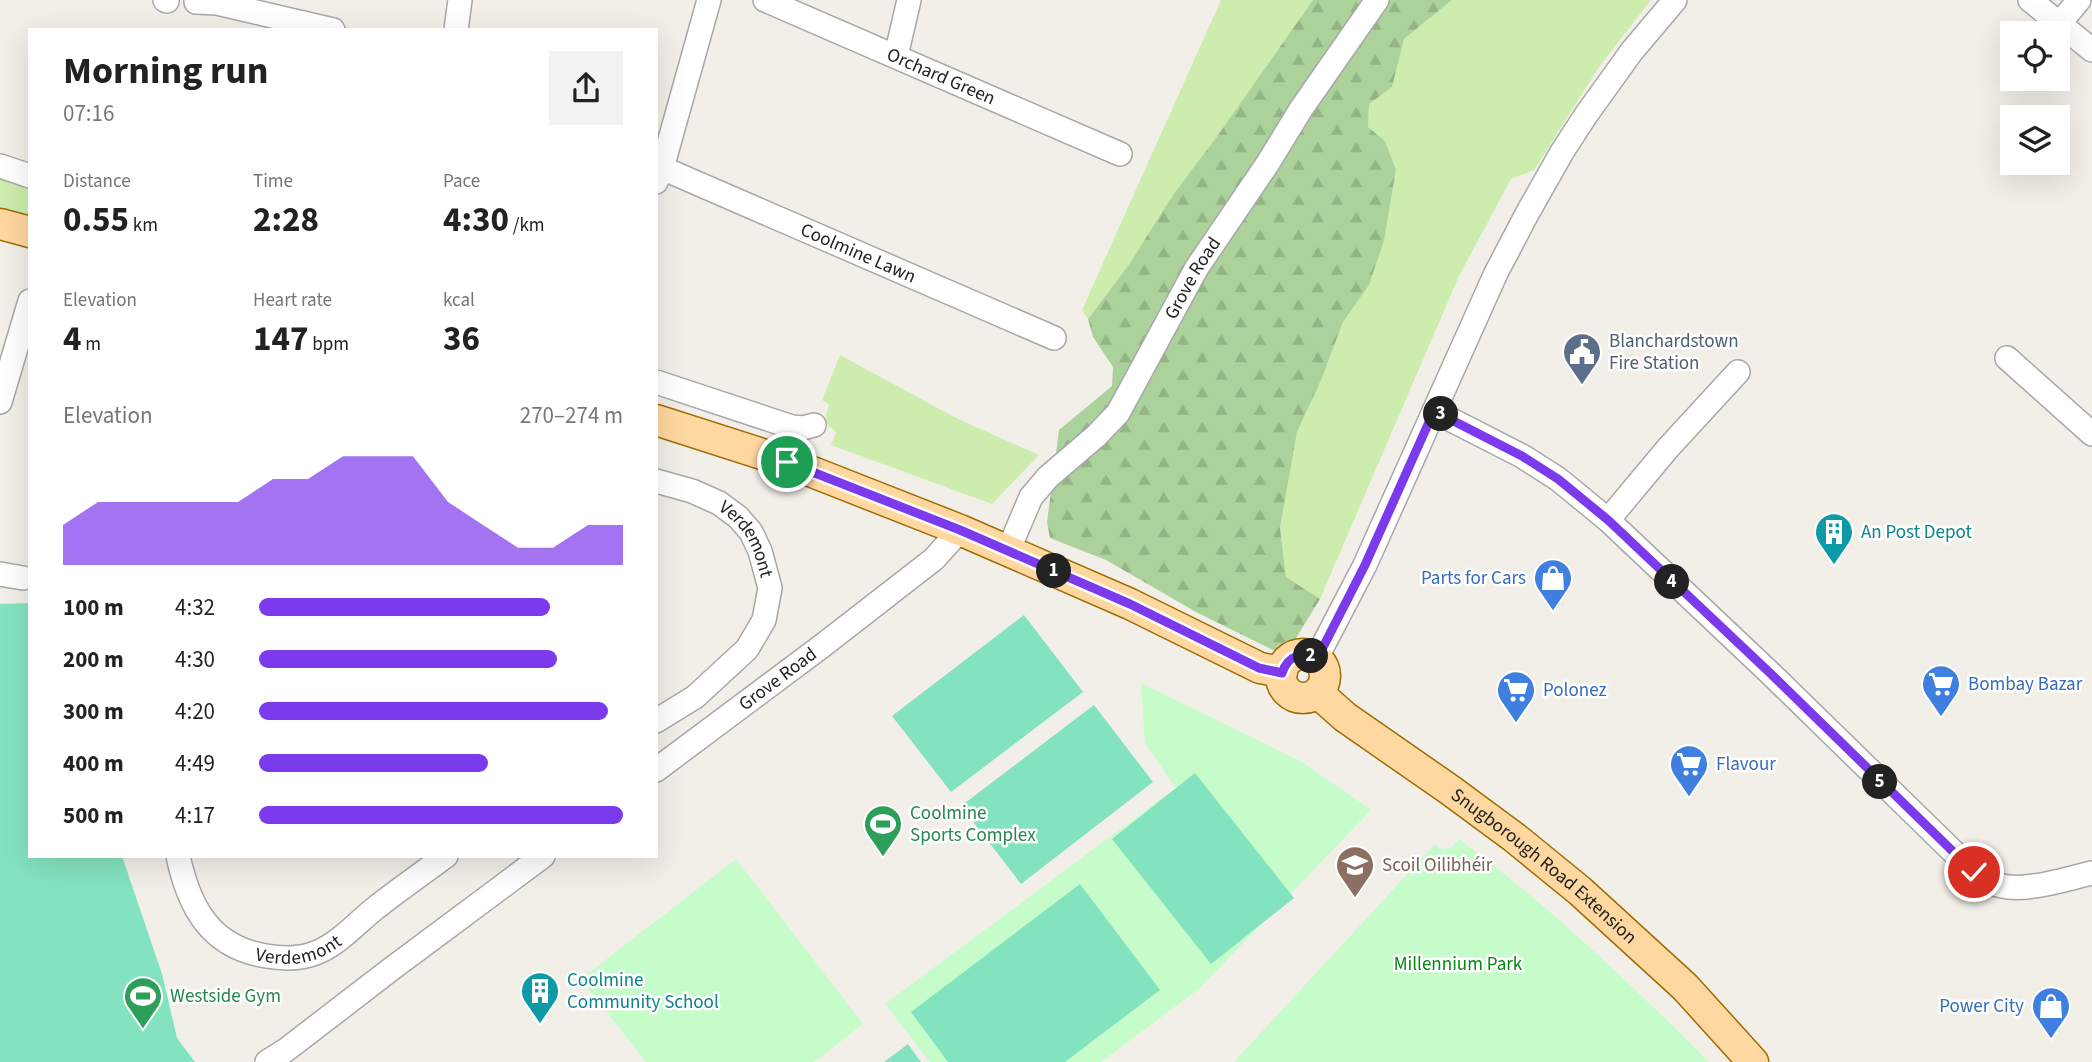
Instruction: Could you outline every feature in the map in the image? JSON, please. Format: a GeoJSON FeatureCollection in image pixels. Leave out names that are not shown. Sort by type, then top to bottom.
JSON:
{"type":"FeatureCollection","features":[{"type":"Feature","properties":{"kind":"main road"},"geometry":{"type":"LineString","coordinates":[[0,224],[28,232]]}},
{"type":"Feature","properties":{"kind":"main road"},"geometry":{"type":"LineString","coordinates":[[658,421],[787,462],[960,530],[1130,604],[1259,668],[1282,673]]}},
{"type":"Feature","properties":{"kind":"main road"},"geometry":{"type":"LineString","coordinates":[[1307,655],[1317,659],[1325,679],[1318,693],[1307,698],[1298,697],[1289,692],[1282,682],[1282,673],[1287,662],[1293,657],[1307,655]]}},
{"type":"Feature","properties":{"kind":"main road","name":"Snugborough Road Extension"},"geometry":{"type":"LineString","coordinates":[[1318,693],[1345,717],[1450,790],[1580,891],[1685,987],[1753,1062]]}},
{"type":"Feature","properties":{"kind":"street"},"geometry":{"type":"LineString","coordinates":[[456,28],[460,0]]}},
{"type":"Feature","properties":{"kind":"street"},"geometry":{"type":"LineString","coordinates":[[659,175],[709,0]]}},
{"type":"Feature","properties":{"kind":"street","name":"Orchard Green"},"geometry":{"type":"LineString","coordinates":[[765,0],[1120,154]]}},
{"type":"Feature","properties":{"kind":"street"},"geometry":{"type":"LineString","coordinates":[[896,56],[909,0]]}},
{"type":"Feature","properties":{"kind":"street","name":"Grove Road"},"geometry":{"type":"LineString","coordinates":[[1008,551],[1031,497],[1048,477],[1096,436],[1118,413],[1196,269],[1301,109],[1377,0]]}},
{"type":"Feature","properties":{"kind":"street"},"geometry":{"type":"LineString","coordinates":[[1317,659],[1365,565],[1496,274],[1550,173],[1586,114],[1644,36],[1675,0]]}},
{"type":"Feature","properties":{"kind":"street"},"geometry":{"type":"LineString","coordinates":[[2030,0],[2057,21]]}},
{"type":"Feature","properties":{"kind":"street"},"geometry":{"type":"LineString","coordinates":[[2062,21],[2079,0]]}},
{"type":"Feature","properties":{"kind":"street"},"geometry":{"type":"LineString","coordinates":[[196,2],[234,3],[326,28]]}},
{"type":"Feature","properties":{"kind":"street"},"geometry":{"type":"LineString","coordinates":[[2070,31],[2092,50]]}},
{"type":"Feature","properties":{"kind":"street"},"geometry":{"type":"LineString","coordinates":[[0,166],[28,175]]}},
{"type":"Feature","properties":{"kind":"street","name":"Coolmine Lawn"},"geometry":{"type":"LineString","coordinates":[[659,175],[1054,338]]}},
{"type":"Feature","properties":{"kind":"street"},"geometry":{"type":"LineString","coordinates":[[0,402],[4,372],[28,306]]}},
{"type":"Feature","properties":{"kind":"street"},"geometry":{"type":"LineString","coordinates":[[2007,358],[2092,434]]}},
{"type":"Feature","properties":{"kind":"street"},"geometry":{"type":"LineString","coordinates":[[1608,520],[1668,448],[1738,372]]}},
{"type":"Feature","properties":{"kind":"street"},"geometry":{"type":"LineString","coordinates":[[658,383],[792,427],[814,425]]}},
{"type":"Feature","properties":{"kind":"street"},"geometry":{"type":"LineString","coordinates":[[1434,411],[1522,456],[1558,479],[1608,520],[1974,872],[1989,882],[2010,888],[2033,886],[2092,873]]}},
{"type":"Feature","properties":{"kind":"street","name":"Verdemont"},"geometry":{"type":"LineString","coordinates":[[658,482],[692,491],[719,503],[738,517],[751,531],[760,551],[770,589],[764,620],[747,649],[695,697],[658,720]]}},
{"type":"Feature","properties":{"kind":"street","name":"Grove Road"},"geometry":{"type":"LineString","coordinates":[[658,768],[934,559],[960,530]]}},
{"type":"Feature","properties":{"kind":"street","name":"Verdemont"},"geometry":{"type":"LineString","coordinates":[[178,858],[189,895],[200,916],[217,936],[244,951],[275,958],[306,956],[330,946],[443,858]]}},
{"type":"Feature","properties":{"kind":"street"},"geometry":{"type":"LineString","coordinates":[[267,1062],[286,1051],[380,977],[540,858]]}},
{"type":"Feature","properties":{"kind":"green space"},"geometry":{"type":"Polygon","coordinates":[[[1221,0],[1313,0],[1088,319],[1082,310],[1221,0]]]}},
{"type":"Feature","properties":{"kind":"green space"},"geometry":{"type":"Polygon","coordinates":[[[1313,0],[1452,0],[1404,39],[1392,87],[1369,104],[1368,127],[1385,141],[1396,170],[1384,241],[1369,285],[1343,322],[1322,378],[1297,432],[1280,528],[1286,577],[1320,599],[1285,656],[1196,612],[1106,560],[1050,538],[1047,522],[1059,430],[1112,386],[1113,367],[1093,337],[1088,319],[1313,0]]]}},
{"type":"Feature","properties":{"kind":"green space"},"geometry":{"type":"Polygon","coordinates":[[[1452,0],[1651,0],[1599,67],[1534,170],[1511,179],[1459,276],[1320,599],[1286,577],[1280,528],[1297,432],[1322,378],[1343,322],[1369,285],[1384,241],[1396,170],[1385,141],[1368,127],[1369,104],[1392,87],[1404,39],[1452,0]]]}},
{"type":"Feature","properties":{"kind":"green space"},"geometry":{"type":"Polygon","coordinates":[[[0,176],[28,185],[28,216],[0,209],[0,176]]]}},
{"type":"Feature","properties":{"kind":"green space"},"geometry":{"type":"Polygon","coordinates":[[[840,355],[956,418],[1039,455],[992,504],[831,445],[836,432],[827,423],[829,404],[822,400],[840,355]]]}},
{"type":"Feature","properties":{"kind":"green space"},"geometry":{"type":"Polygon","coordinates":[[[28,603],[28,858],[123,858],[162,974],[177,1038],[195,1062],[0,1062],[0,604],[28,603]]]}},
{"type":"Feature","properties":{"kind":"green space"},"geometry":{"type":"Polygon","coordinates":[[[1024,615],[1083,692],[951,792],[892,716],[1024,615]]]}},
{"type":"Feature","properties":{"kind":"green space"},"geometry":{"type":"Polygon","coordinates":[[[1141,683],[1302,762],[1371,810],[1200,988],[1101,1062],[930,1062],[885,1004],[1176,788],[1145,743],[1141,683]]]}},
{"type":"Feature","properties":{"kind":"green space"},"geometry":{"type":"Polygon","coordinates":[[[1094,705],[1153,782],[1021,884],[961,806],[1094,705]]]}},
{"type":"Feature","properties":{"kind":"green space"},"geometry":{"type":"Polygon","coordinates":[[[1195,773],[1294,898],[1211,964],[1112,839],[1195,773]]]}},
{"type":"Feature","properties":{"kind":"green space","name":"Millennium Park"},"geometry":{"type":"Polygon","coordinates":[[[1459,839],[1525,891],[1588,946],[1709,1062],[1234,1062],[1435,844],[1441,849],[1451,848],[1459,839]]]}},
{"type":"Feature","properties":{"kind":"green space"},"geometry":{"type":"Polygon","coordinates":[[[736,859],[863,1024],[814,1062],[646,1062],[581,979],[736,859]]]}},
{"type":"Feature","properties":{"kind":"green space"},"geometry":{"type":"Polygon","coordinates":[[[1080,884],[1160,990],[1065,1062],[948,1062],[911,1012],[1080,884]]]}},
{"type":"Feature","properties":{"kind":"green space"},"geometry":{"type":"Polygon","coordinates":[[[908,1044],[921,1062],[884,1062],[908,1044]]]}},
{"type":"Feature","properties":{"kind":"place","name":"Blanchardstown Fire Station"},"geometry":{"type":"Point","coordinates":[1582,386]}},
{"type":"Feature","properties":{"kind":"place","name":"An Post Depot"},"geometry":{"type":"Point","coordinates":[1834,566]}},
{"type":"Feature","properties":{"kind":"place","name":"Parts for Cars"},"geometry":{"type":"Point","coordinates":[1553,612]}},
{"type":"Feature","properties":{"kind":"place","name":"Bombay Bazar"},"geometry":{"type":"Point","coordinates":[1941,718]}},
{"type":"Feature","properties":{"kind":"place","name":"Polonez"},"geometry":{"type":"Point","coordinates":[1516,724]}},
{"type":"Feature","properties":{"kind":"place","name":"Flavour"},"geometry":{"type":"Point","coordinates":[1689,798]}},
{"type":"Feature","properties":{"kind":"place","name":"Coolmine Sports Complex"},"geometry":{"type":"Point","coordinates":[883,858]}},
{"type":"Feature","properties":{"kind":"place","name":"Scoil Oilibhéir"},"geometry":{"type":"Point","coordinates":[1355,899]}},
{"type":"Feature","properties":{"kind":"place","name":"Coolmine Community School"},"geometry":{"type":"Point","coordinates":[540,1025]}},
{"type":"Feature","properties":{"kind":"place","name":"Westside Gym"},"geometry":{"type":"Point","coordinates":[143,1030]}},
{"type":"Feature","properties":{"kind":"place","name":"Power City"},"geometry":{"type":"Point","coordinates":[2051,1040]}},
{"type":"Feature","properties":{"kind":"route"},"geometry":{"type":"LineString","coordinates":[[787,462],[960,530],[1130,604],[1259,668],[1282,673],[1287,662],[1297,655],[1317,659],[1365,565],[1434,411],[1522,456],[1558,479],[1608,520],[1974,872]]}}]}
